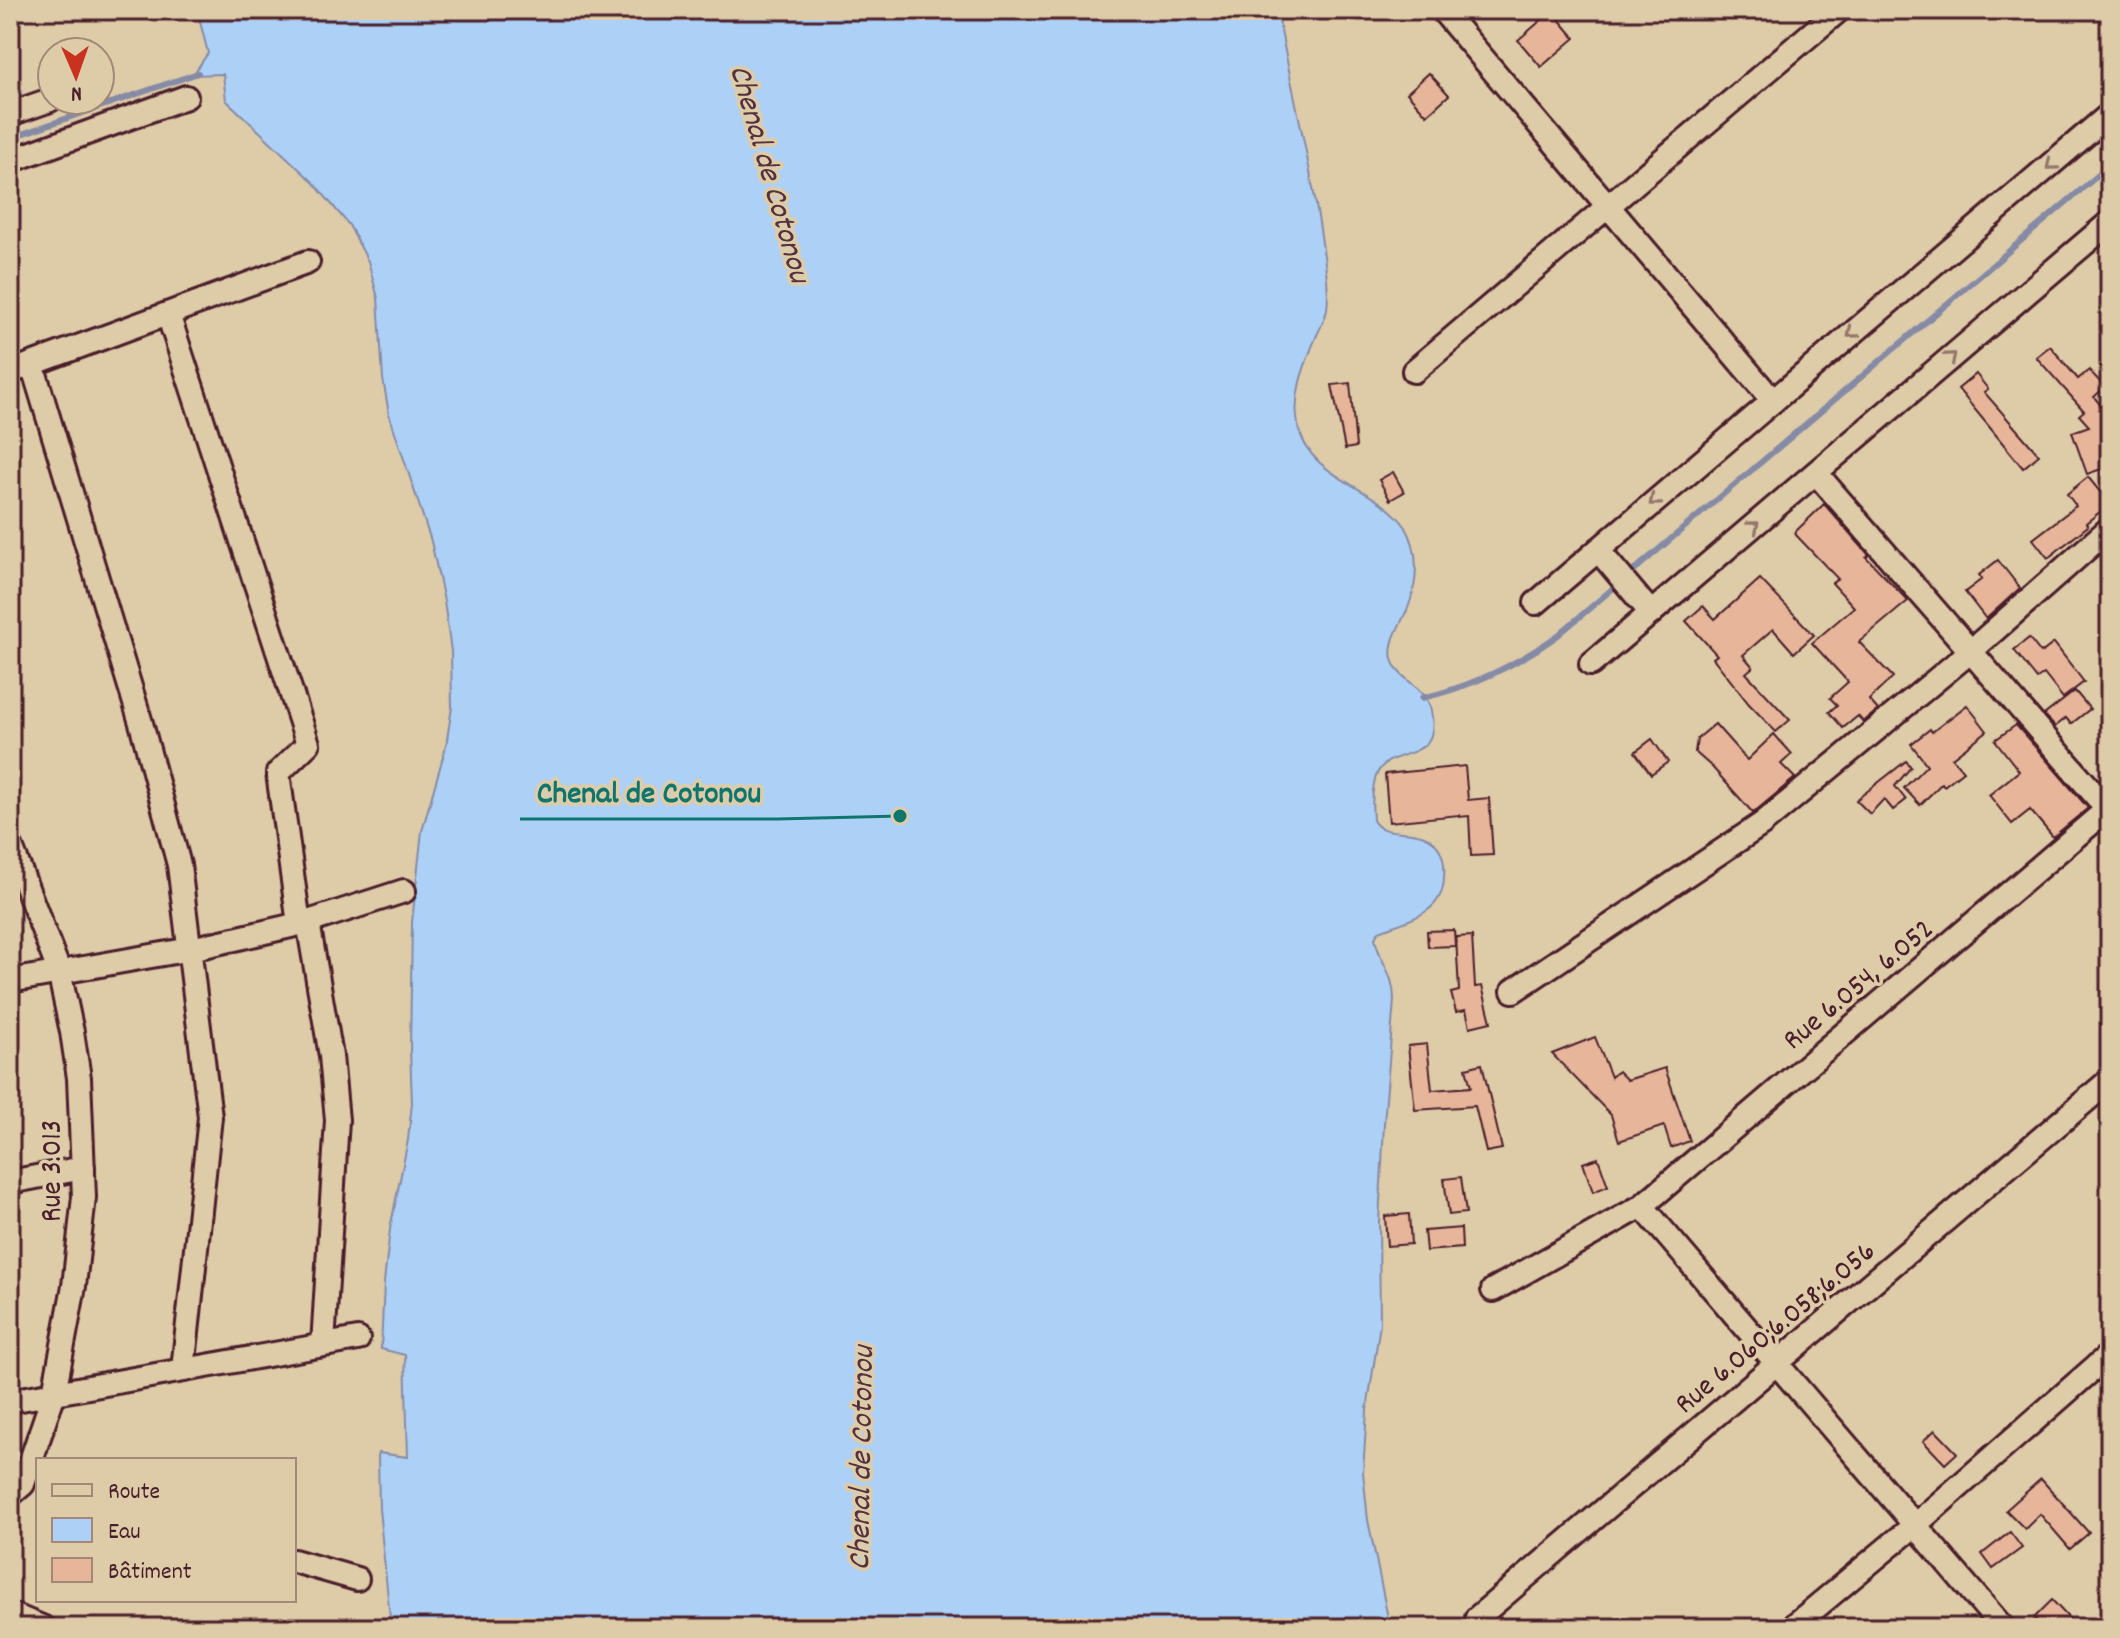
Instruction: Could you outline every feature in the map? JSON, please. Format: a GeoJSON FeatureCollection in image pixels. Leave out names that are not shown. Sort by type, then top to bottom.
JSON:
{"type":"FeatureCollection","features":[{"type":"Feature","properties":{"kind":"street"},"geometry":{"type":"LineString","coordinates":[[1442,10],[1773,401]]}},
{"type":"Feature","properties":{"kind":"street"},"geometry":{"type":"LineString","coordinates":[[1414,371],[1839,10]]}},
{"type":"Feature","properties":{"kind":"street"},"geometry":{"type":"LineString","coordinates":[[10,161],[186,97]]}},
{"type":"Feature","properties":{"kind":"street"},"geometry":{"type":"LineString","coordinates":[[10,114],[36,105]]}},
{"type":"Feature","properties":{"kind":"street"},"geometry":{"type":"LineString","coordinates":[[1536,603],[1604,557],[1773,401],[2110,114]]}},
{"type":"Feature","properties":{"kind":"street"},"geometry":{"type":"LineString","coordinates":[[1591,664],[2110,222]]}},
{"type":"Feature","properties":{"kind":"street"},"geometry":{"type":"LineString","coordinates":[[10,372],[308,262]]}},
{"type":"Feature","properties":{"kind":"street"},"geometry":{"type":"LineString","coordinates":[[168,314],[308,744],[278,773],[331,1056],[337,1120],[323,1345]]}},
{"type":"Feature","properties":{"kind":"street"},"geometry":{"type":"LineString","coordinates":[[32,364],[141,723],[179,865],[209,1096],[210,1138],[183,1370]]}},
{"type":"Feature","properties":{"kind":"street"},"geometry":{"type":"LineString","coordinates":[[1816,473],[2109,810]]}},
{"type":"Feature","properties":{"kind":"street"},"geometry":{"type":"LineString","coordinates":[[1513,991],[1739,842],[1971,651],[2110,528]]}},
{"type":"Feature","properties":{"kind":"street"},"geometry":{"type":"LineString","coordinates":[[1604,557],[1651,613]]}},
{"type":"Feature","properties":{"kind":"street","name":"Rue 6.054, 6.052"},"geometry":{"type":"LineString","coordinates":[[1493,1290],[1642,1206],[2109,810]]}},
{"type":"Feature","properties":{"kind":"street","name":"Rue 3.013"},"geometry":{"type":"LineString","coordinates":[[10,844],[59,971],[79,1078],[84,1197],[79,1247],[54,1393],[24,1489]]}},
{"type":"Feature","properties":{"kind":"street"},"geometry":{"type":"LineString","coordinates":[[10,981],[191,949],[304,923],[404,891]]}},
{"type":"Feature","properties":{"kind":"street","name":"Rue 6.060;6.058;6.056"},"geometry":{"type":"LineString","coordinates":[[1477,1618],[2110,1080]]}},
{"type":"Feature","properties":{"kind":"street"},"geometry":{"type":"LineString","coordinates":[[10,1182],[83,1168]]}},
{"type":"Feature","properties":{"kind":"street"},"geometry":{"type":"LineString","coordinates":[[1642,1206],[2003,1628]]}},
{"type":"Feature","properties":{"kind":"street"},"geometry":{"type":"LineString","coordinates":[[10,1401],[358,1339]]}},
{"type":"Feature","properties":{"kind":"street"},"geometry":{"type":"LineString","coordinates":[[1791,1628],[1915,1525],[2110,1354]]}},
{"type":"Feature","properties":{"kind":"street"},"geometry":{"type":"LineString","coordinates":[[296,1562],[357,1579]]}},
{"type":"Feature","properties":{"kind":"street"},"geometry":{"type":"LineString","coordinates":[[10,1614],[44,1628]]}},
{"type":"Feature","properties":{"kind":"water","name":"Chenal de Cotonou"},"geometry":{"type":"Polygon","coordinates":[[[197,10],[1277,10],[1311,179],[1328,291],[1325,316],[1298,390],[1298,425],[1315,458],[1393,512],[1410,535],[1415,556],[1411,598],[1393,639],[1391,652],[1400,673],[1428,702],[1432,728],[1423,747],[1385,764],[1378,772],[1373,789],[1373,820],[1385,830],[1413,833],[1431,840],[1440,850],[1444,865],[1438,900],[1422,914],[1379,931],[1375,938],[1392,982],[1394,1000],[1379,1222],[1380,1324],[1367,1410],[1363,1472],[1368,1520],[1390,1628],[391,1628],[379,1509],[378,1453],[408,1457],[405,1355],[381,1349],[384,1283],[412,1103],[412,922],[422,831],[446,746],[452,707],[451,651],[431,541],[389,414],[383,379],[378,298],[368,261],[349,225],[314,183],[226,100],[223,74],[193,75],[208,53],[197,10]]]}},
{"type":"Feature","properties":{"kind":"building"},"geometry":{"type":"Polygon","coordinates":[[[1552,11],[1575,38],[1541,67],[1518,40],[1552,11]]]}},
{"type":"Feature","properties":{"kind":"building"},"geometry":{"type":"Polygon","coordinates":[[[1429,73],[1449,95],[1427,115],[1407,93],[1429,73]]]}},
{"type":"Feature","properties":{"kind":"building"},"geometry":{"type":"Polygon","coordinates":[[[2050,346],[2078,379],[2089,370],[2105,387],[2094,397],[2110,416],[2110,466],[2087,474],[2072,432],[2089,426],[2079,415],[2084,411],[2036,357],[2050,346]]]}},
{"type":"Feature","properties":{"kind":"building"},"geometry":{"type":"Polygon","coordinates":[[[1976,374],[1988,389],[1984,392],[2039,455],[2023,468],[1958,389],[1976,374]]]}},
{"type":"Feature","properties":{"kind":"building"},"geometry":{"type":"Polygon","coordinates":[[[1350,383],[1356,447],[1345,449],[1332,385],[1350,383]]]}},
{"type":"Feature","properties":{"kind":"building"},"geometry":{"type":"Polygon","coordinates":[[[1393,472],[1404,492],[1390,500],[1379,480],[1393,472]]]}},
{"type":"Feature","properties":{"kind":"building"},"geometry":{"type":"Polygon","coordinates":[[[2088,477],[2110,504],[2048,558],[2033,539],[2076,506],[2067,494],[2088,477]]]}},
{"type":"Feature","properties":{"kind":"building"},"geometry":{"type":"Polygon","coordinates":[[[1824,504],[1869,555],[1866,557],[1908,601],[1859,642],[1893,677],[1869,700],[1878,710],[1863,722],[1858,716],[1843,728],[1829,712],[1837,705],[1830,698],[1848,682],[1812,643],[1854,607],[1832,583],[1838,579],[1794,533],[1824,504]]]}},
{"type":"Feature","properties":{"kind":"building"},"geometry":{"type":"Polygon","coordinates":[[[1998,560],[2020,588],[1986,619],[1965,592],[1982,579],[1979,575],[1998,560]]]}},
{"type":"Feature","properties":{"kind":"building"},"geometry":{"type":"Polygon","coordinates":[[[1760,579],[1814,635],[1794,653],[1773,629],[1743,655],[1753,667],[1746,673],[1790,720],[1776,732],[1749,704],[1713,658],[1717,655],[1686,621],[1703,606],[1715,619],[1760,579]]]}},
{"type":"Feature","properties":{"kind":"building"},"geometry":{"type":"Polygon","coordinates":[[[2029,638],[2041,653],[2054,643],[2084,682],[2063,698],[2044,674],[2037,679],[2014,650],[2029,638]]]}},
{"type":"Feature","properties":{"kind":"building"},"geometry":{"type":"Polygon","coordinates":[[[2075,691],[2090,709],[2071,724],[2066,718],[2055,727],[2044,715],[2075,691]]]}},
{"type":"Feature","properties":{"kind":"building"},"geometry":{"type":"Polygon","coordinates":[[[1967,705],[1987,731],[1952,758],[1963,771],[1944,786],[1942,783],[1920,805],[1904,788],[1927,765],[1911,744],[1967,705]]]}},
{"type":"Feature","properties":{"kind":"building"},"geometry":{"type":"Polygon","coordinates":[[[1715,724],[1747,760],[1774,734],[1792,754],[1781,764],[1795,778],[1753,813],[1695,752],[1697,739],[1715,724]]]}},
{"type":"Feature","properties":{"kind":"building"},"geometry":{"type":"Polygon","coordinates":[[[2016,725],[2088,808],[2053,837],[2030,810],[2012,824],[1989,795],[2019,771],[1995,740],[2016,725]]]}},
{"type":"Feature","properties":{"kind":"building"},"geometry":{"type":"Polygon","coordinates":[[[1652,739],[1668,762],[1651,774],[1635,752],[1652,739]]]}},
{"type":"Feature","properties":{"kind":"building"},"geometry":{"type":"Polygon","coordinates":[[[1906,761],[1911,767],[1895,786],[1906,800],[1893,810],[1884,799],[1870,814],[1856,800],[1906,761]]]}},
{"type":"Feature","properties":{"kind":"building"},"geometry":{"type":"Polygon","coordinates":[[[1465,766],[1468,800],[1489,798],[1493,855],[1471,856],[1469,816],[1389,822],[1385,774],[1465,766]]]}},
{"type":"Feature","properties":{"kind":"building"},"geometry":{"type":"Polygon","coordinates":[[[1454,930],[1455,946],[1428,947],[1427,931],[1454,930]]]}},
{"type":"Feature","properties":{"kind":"building"},"geometry":{"type":"Polygon","coordinates":[[[1472,936],[1475,987],[1482,986],[1491,1022],[1470,1027],[1466,1010],[1456,1012],[1451,993],[1459,991],[1456,937],[1472,936]]]}},
{"type":"Feature","properties":{"kind":"building"},"geometry":{"type":"Polygon","coordinates":[[[1595,1037],[1611,1077],[1618,1071],[1627,1080],[1665,1068],[1690,1141],[1671,1148],[1664,1126],[1619,1141],[1611,1115],[1552,1054],[1595,1037]]]}},
{"type":"Feature","properties":{"kind":"building"},"geometry":{"type":"Polygon","coordinates":[[[1427,1044],[1432,1090],[1471,1087],[1466,1068],[1482,1064],[1502,1149],[1486,1152],[1475,1106],[1415,1110],[1408,1046],[1427,1044]]]}},
{"type":"Feature","properties":{"kind":"building"},"geometry":{"type":"Polygon","coordinates":[[[1598,1158],[1608,1186],[1593,1192],[1583,1163],[1598,1158]]]}},
{"type":"Feature","properties":{"kind":"building"},"geometry":{"type":"Polygon","coordinates":[[[1461,1177],[1466,1213],[1449,1215],[1444,1179],[1461,1177]]]}},
{"type":"Feature","properties":{"kind":"building"},"geometry":{"type":"Polygon","coordinates":[[[1409,1214],[1411,1244],[1387,1246],[1385,1216],[1409,1214]]]}},
{"type":"Feature","properties":{"kind":"building"},"geometry":{"type":"Polygon","coordinates":[[[1461,1228],[1462,1248],[1426,1251],[1424,1231],[1461,1228]]]}},
{"type":"Feature","properties":{"kind":"building"},"geometry":{"type":"Polygon","coordinates":[[[1935,1430],[1957,1453],[1945,1464],[1923,1441],[1935,1430]]]}},
{"type":"Feature","properties":{"kind":"building"},"geometry":{"type":"Polygon","coordinates":[[[2041,1479],[2089,1533],[2070,1549],[2040,1514],[2025,1529],[2006,1510],[2041,1479]]]}},
{"type":"Feature","properties":{"kind":"building"},"geometry":{"type":"Polygon","coordinates":[[[2010,1532],[2022,1548],[1993,1569],[1982,1554],[2010,1532]]]}},
{"type":"Feature","properties":{"kind":"building"},"geometry":{"type":"Polygon","coordinates":[[[2052,1600],[2078,1628],[2044,1628],[2034,1618],[2052,1600]]]}},
{"type":"Feature","properties":{"kind":"waterway"},"geometry":{"type":"LineString","coordinates":[[10,138],[198,73]]}},
{"type":"Feature","properties":{"kind":"waterway"},"geometry":{"type":"LineString","coordinates":[[1422,698],[1492,674],[1557,636],[2110,165]]}},
{"type":"Feature","properties":{"kind":"place","name":"Chenal de Cotonou"},"geometry":{"type":"Point","coordinates":[900,816]}}]}
